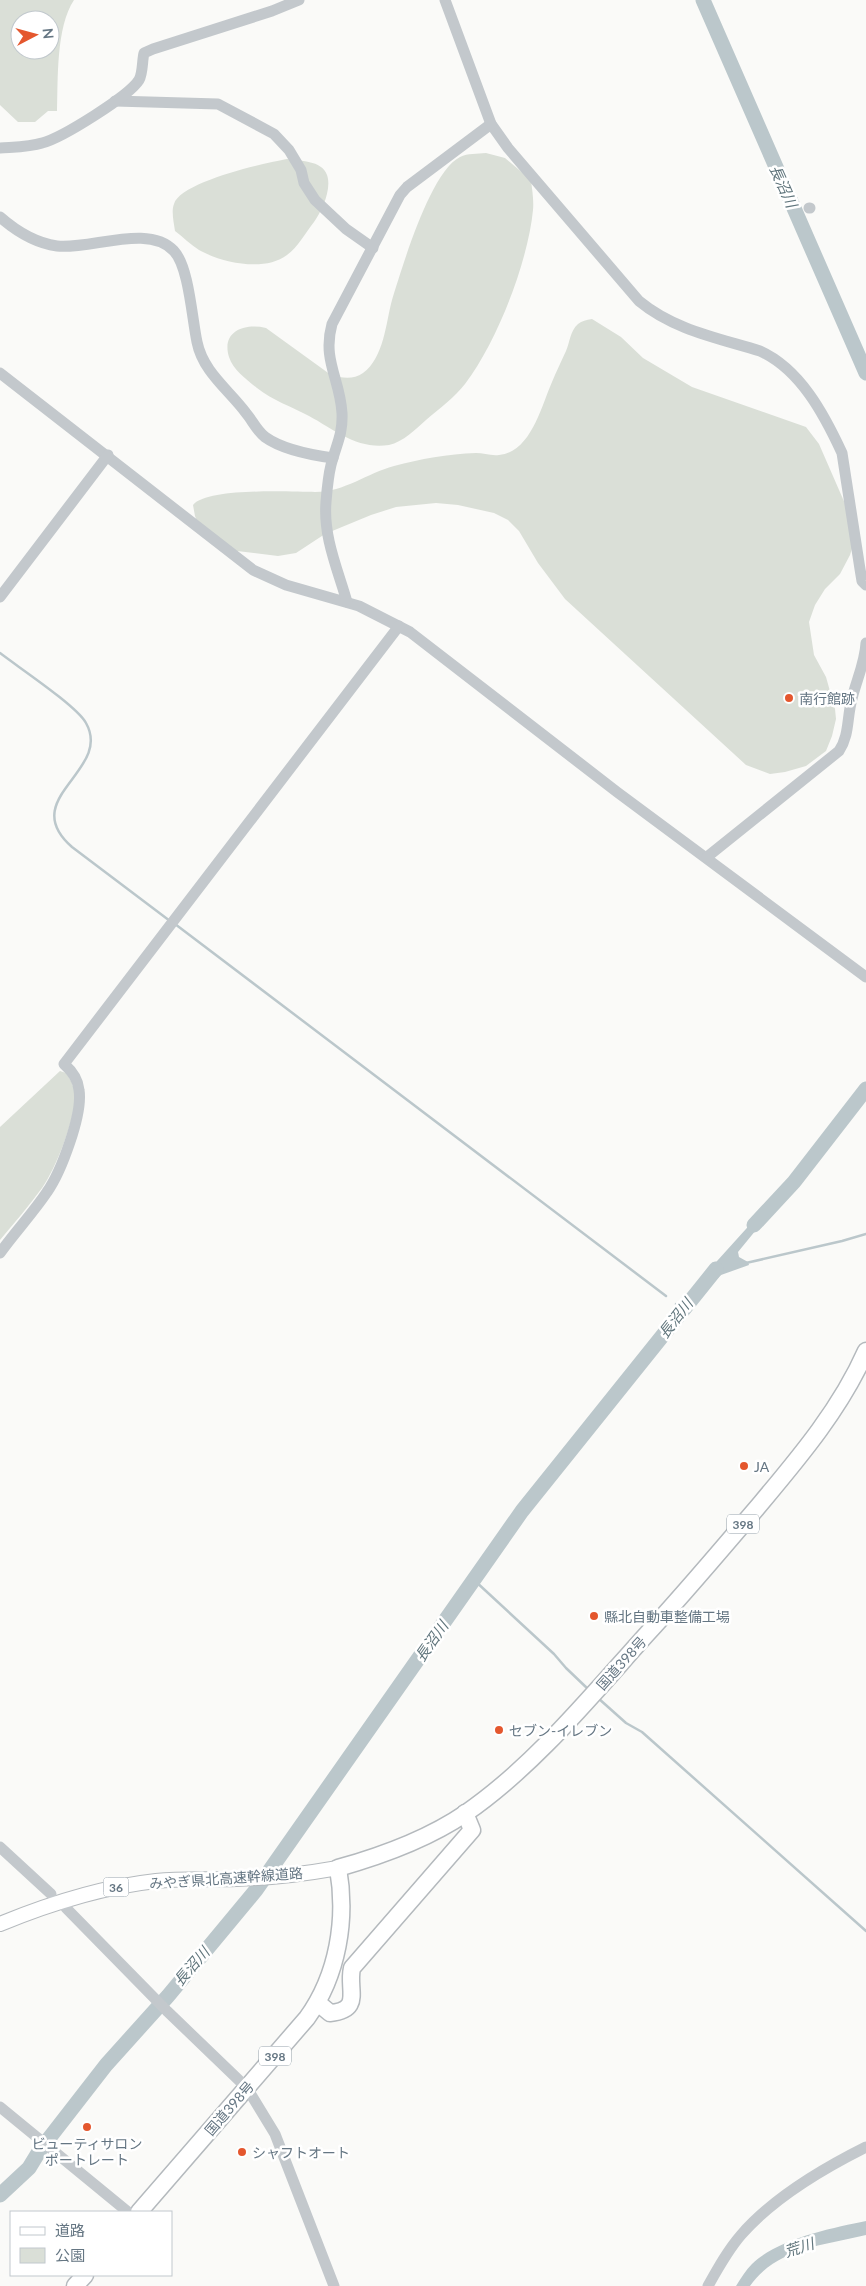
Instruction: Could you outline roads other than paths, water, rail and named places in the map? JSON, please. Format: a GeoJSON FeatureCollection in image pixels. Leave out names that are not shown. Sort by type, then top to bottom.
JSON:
{"type":"FeatureCollection","features":[{"type":"Feature","properties":{"kind":"highway","name":"国道398号"},"geometry":{"type":"LineString","coordinates":[[140,2211],[318,2003],[333,1964],[341,1925],[342,1904],[338,1868],[360,1862],[436,1831],[465,1814],[520,1769],[586,1703],[690,1587],[787,1472],[841,1399],[866,1351]]}},
{"type":"Feature","properties":{"kind":"highway"},"geometry":{"type":"LineString","coordinates":[[318,2003],[330,2013],[340,2012],[349,2006],[353,1999],[350,1976],[352,1968],[472,1830],[465,1814]]}},
{"type":"Feature","properties":{"kind":"highway"},"geometry":{"type":"LineString","coordinates":[[76,2286],[84,2276]]}},
{"type":"Feature","properties":{"kind":"main road","name":"みやぎ県北高速幹線道路"},"geometry":{"type":"LineString","coordinates":[[0,1924],[61,1901],[117,1886],[158,1881],[237,1879],[301,1874],[338,1868]]}},
{"type":"Feature","properties":{"kind":"street"},"geometry":{"type":"LineString","coordinates":[[0,148],[42,144],[115,101],[134,86],[140,77],[144,53],[299,0]]}},
{"type":"Feature","properties":{"kind":"street"},"geometry":{"type":"LineString","coordinates":[[445,0],[491,124],[508,148],[639,301],[659,317],[672,324],[760,350],[786,366],[798,378],[835,436],[842,453],[860,570],[862,581],[866,585]]}},
{"type":"Feature","properties":{"kind":"street"},"geometry":{"type":"LineString","coordinates":[[115,101],[218,104],[274,134],[289,150],[301,170],[304,183],[315,200],[346,229],[373,248]]}},
{"type":"Feature","properties":{"kind":"street"},"geometry":{"type":"LineString","coordinates":[[347,602],[326,529],[326,502],[333,458],[340,442],[342,413],[330,362],[329,336],[341,306],[400,194],[491,124]]}},
{"type":"Feature","properties":{"kind":"street"},"geometry":{"type":"LineString","coordinates":[[0,217],[28,237],[55,246],[74,246],[144,237],[160,241],[173,249],[182,264],[197,344],[218,382],[246,412],[263,436],[291,448],[333,458]]}},
{"type":"Feature","properties":{"kind":"street"},"geometry":{"type":"LineString","coordinates":[[0,373],[108,455],[253,570],[286,585],[347,602],[370,611],[419,639],[617,792],[866,977]]}},
{"type":"Feature","properties":{"kind":"street"},"geometry":{"type":"LineString","coordinates":[[0,597],[108,455]]}},
{"type":"Feature","properties":{"kind":"street"},"geometry":{"type":"LineString","coordinates":[[0,1253],[47,1191],[65,1153],[80,1099],[72,1070],[64,1064],[399,626]]}},
{"type":"Feature","properties":{"kind":"street"},"geometry":{"type":"LineString","coordinates":[[707,857],[839,751],[846,741],[850,703],[866,643]]}},
{"type":"Feature","properties":{"kind":"street"},"geometry":{"type":"LineString","coordinates":[[0,1847],[51,1894]]}},
{"type":"Feature","properties":{"kind":"street"},"geometry":{"type":"LineString","coordinates":[[66,1908],[167,2011],[247,2088],[275,2134],[334,2286]]}},
{"type":"Feature","properties":{"kind":"street"},"geometry":{"type":"LineString","coordinates":[[0,2107],[127,2211]]}},
{"type":"Feature","properties":{"kind":"street"},"geometry":{"type":"LineString","coordinates":[[708,2286],[729,2250],[757,2219],[825,2170],[866,2147]]}},
{"type":"Feature","properties":{"kind":"water"},"geometry":{"type":"Polygon","coordinates":[[[765,1208],[770,1213],[738,1252],[739,1257],[748,1262],[749,1265],[721,1275],[707,1288],[699,1281],[765,1208]]]}},
{"type":"Feature","properties":{"kind":"water","name":"荒川"},"geometry":{"type":"Polygon","coordinates":[[[866,2221],[866,2235],[802,2250],[773,2263],[750,2286],[736,2286],[752,2264],[763,2255],[790,2241],[837,2227],[866,2221]]]}},
{"type":"Feature","properties":{"kind":"waterway","name":"長沼川"},"geometry":{"type":"LineString","coordinates":[[703,0],[866,373]]}},
{"type":"Feature","properties":{"kind":"waterway"},"geometry":{"type":"LineString","coordinates":[[0,653],[60,697],[86,723],[91,740],[87,756],[59,799],[54,814],[58,830],[72,847],[170,921]]}},
{"type":"Feature","properties":{"kind":"waterway"},"geometry":{"type":"LineString","coordinates":[[175,924],[666,1296]]}},
{"type":"Feature","properties":{"kind":"waterway","name":"長沼川"},"geometry":{"type":"LineString","coordinates":[[754,1225],[794,1182],[866,1089]]}},
{"type":"Feature","properties":{"kind":"waterway"},"geometry":{"type":"LineString","coordinates":[[746,1263],[866,1234]]}},
{"type":"Feature","properties":{"kind":"waterway","name":"長沼川"},"geometry":{"type":"LineString","coordinates":[[0,2195],[29,2168],[40,2150],[106,2065],[168,1996],[256,1890],[522,1511],[716,1269]]}},
{"type":"Feature","properties":{"kind":"waterway","name":"長沼川"},"geometry":{"type":"LineString","coordinates":[[676,1304],[684,1308]]}},
{"type":"Feature","properties":{"kind":"waterway"},"geometry":{"type":"LineString","coordinates":[[474,1580],[554,1654],[588,1689]]}},
{"type":"Feature","properties":{"kind":"waterway"},"geometry":{"type":"LineString","coordinates":[[598,1698],[626,1723],[642,1732],[866,1931]]}},
{"type":"Feature","properties":{"kind":"place","name":"南行館跡"},"geometry":{"type":"Point","coordinates":[789,698]}},
{"type":"Feature","properties":{"kind":"place","name":"JA"},"geometry":{"type":"Point","coordinates":[744,1466]}},
{"type":"Feature","properties":{"kind":"place","name":"縣北自動車整備工場"},"geometry":{"type":"Point","coordinates":[594,1616]}},
{"type":"Feature","properties":{"kind":"place","name":"セブン-イレブン"},"geometry":{"type":"Point","coordinates":[499,1730]}},
{"type":"Feature","properties":{"kind":"place","name":"ビューティサロン ポートレート"},"geometry":{"type":"Point","coordinates":[87,2127]}},
{"type":"Feature","properties":{"kind":"place","name":"シャフトオート"},"geometry":{"type":"Point","coordinates":[242,2152]}}]}
